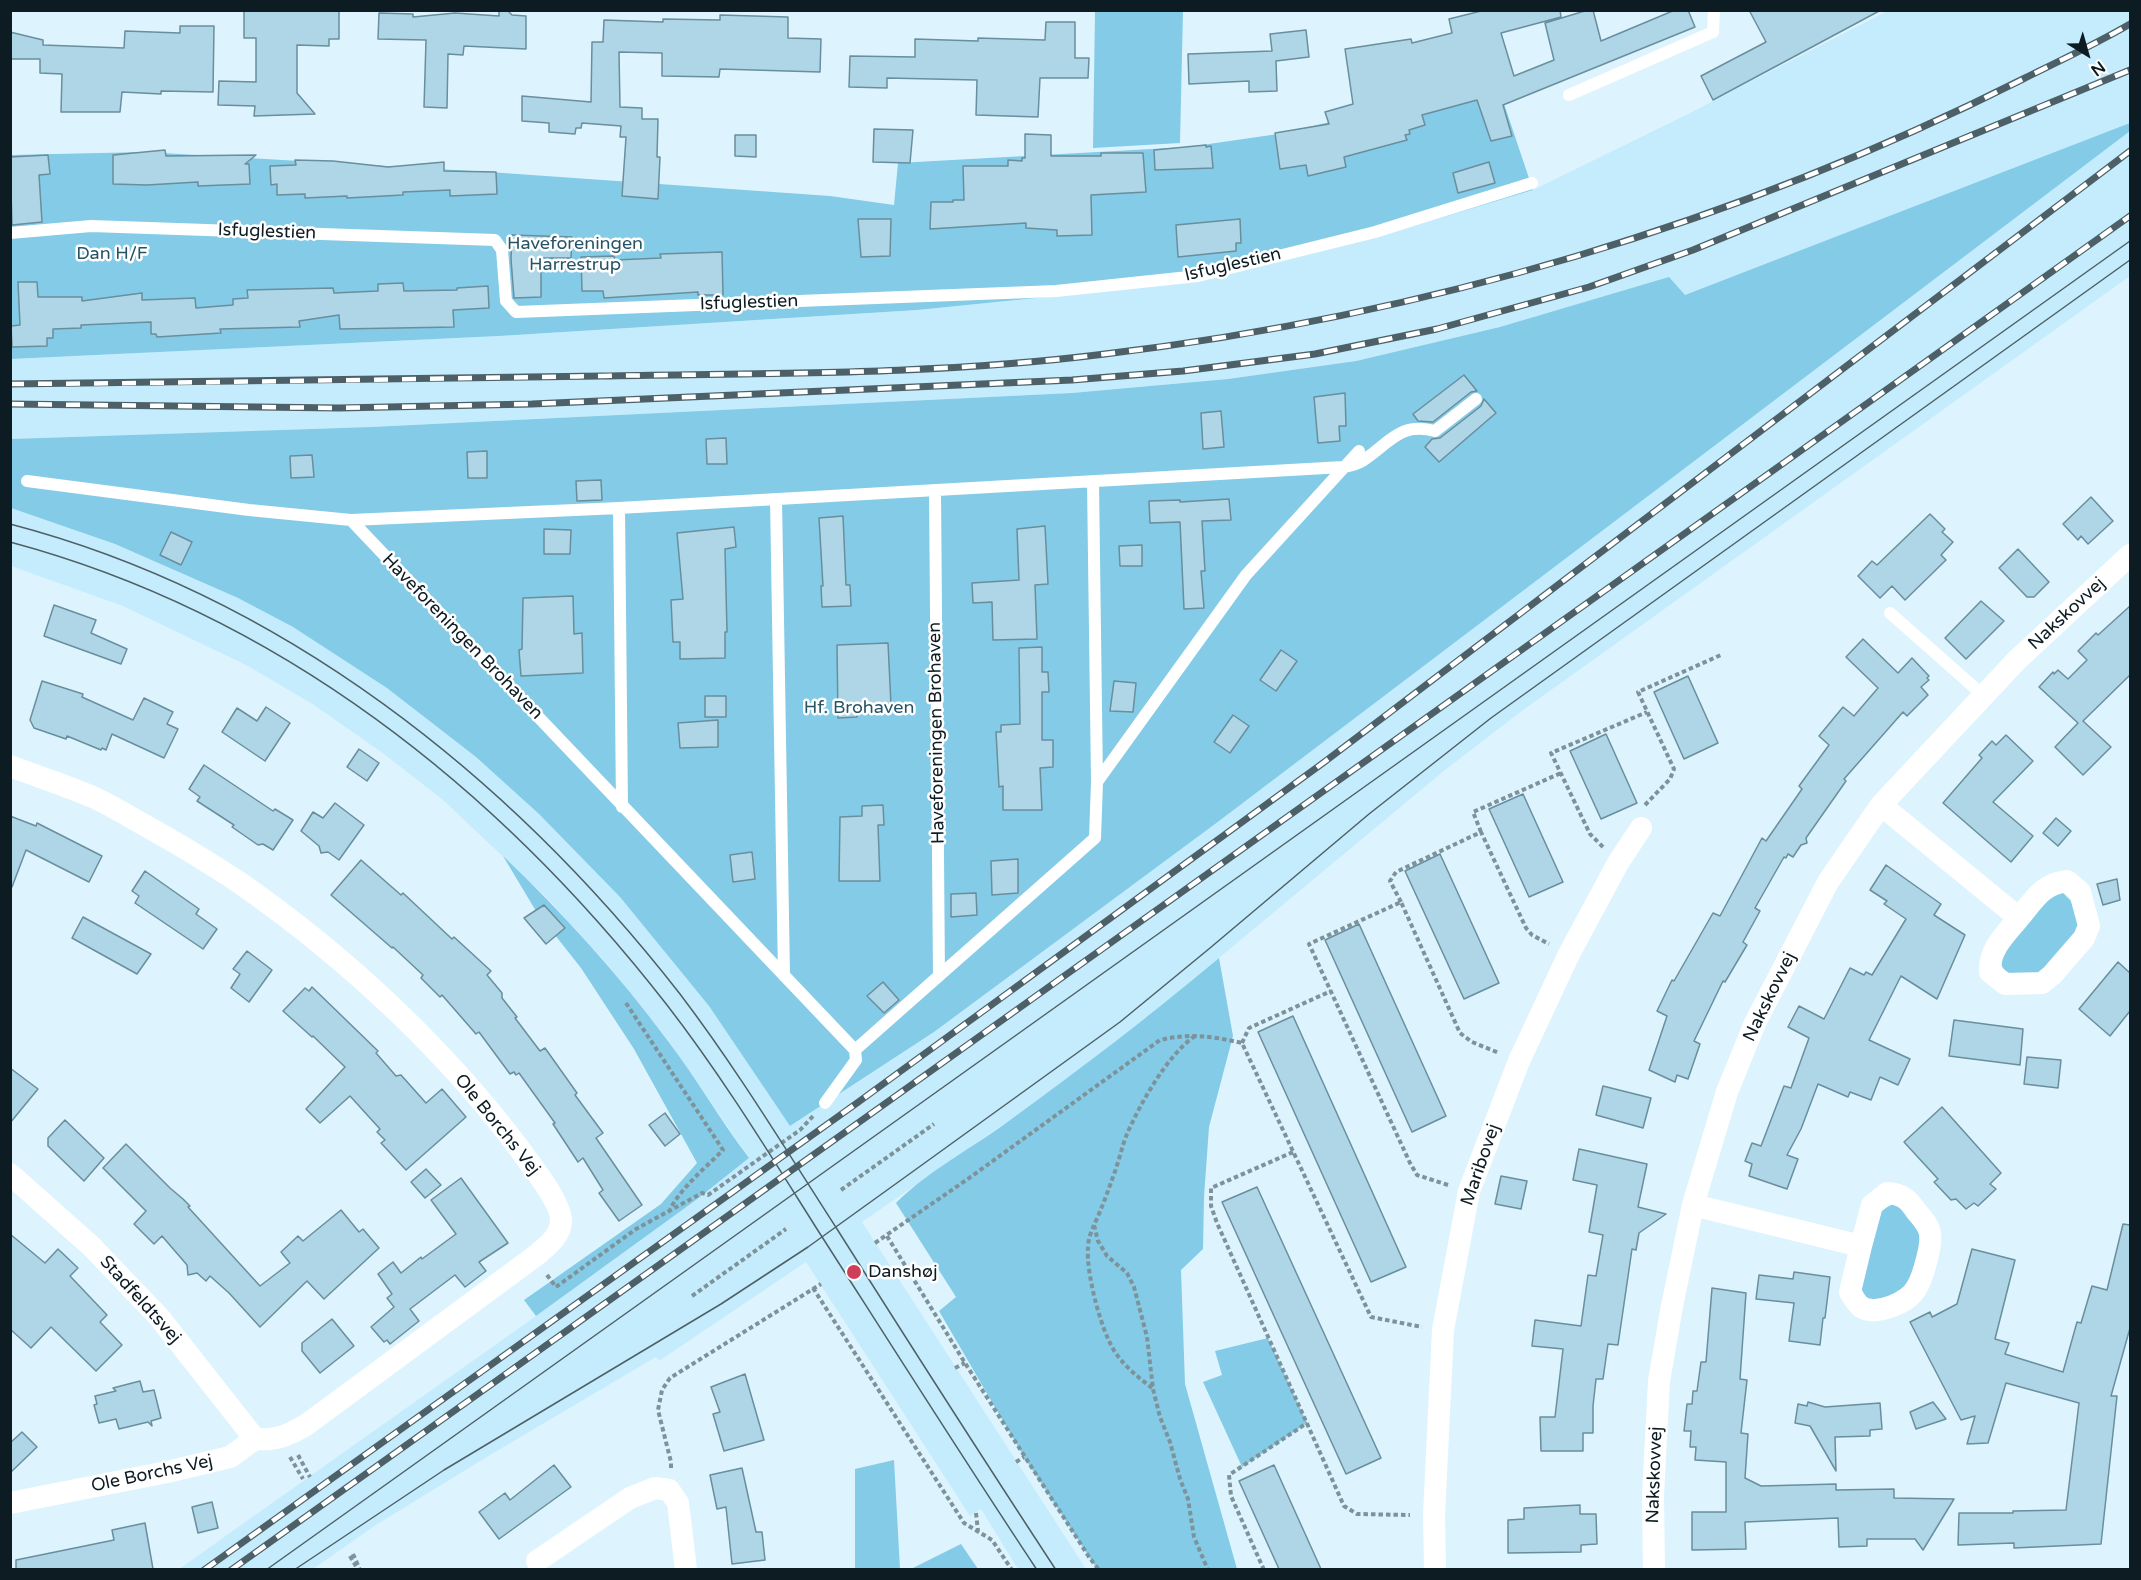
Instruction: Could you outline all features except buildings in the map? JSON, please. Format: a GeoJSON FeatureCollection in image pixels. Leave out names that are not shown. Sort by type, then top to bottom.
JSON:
{"type":"FeatureCollection","features":[{"type":"Feature","properties":{"kind":"street","name":"Nakskovvej"},"geometry":{"type":"LineString","coordinates":[[1654,1569],[1653,1495],[1659,1381],[1693,1205],[1727,1092],[1755,1023],[1828,882],[1881,805],[2017,660],[2130,555]]}},
{"type":"Feature","properties":{"kind":"street","name":"Ole Borchs Vej"},"geometry":{"type":"LineString","coordinates":[[10,766],[96,799],[172,840],[239,883],[300,927],[366,982],[460,1077],[513,1139],[539,1176],[557,1208],[561,1222],[556,1238],[538,1254],[289,1436],[279,1439],[255,1439],[230,1457],[10,1503]]}},
{"type":"Feature","properties":{"kind":"street"},"geometry":{"type":"LineString","coordinates":[[1881,805],[2019,918]]}},
{"type":"Feature","properties":{"kind":"street","name":"Maribovej"},"geometry":{"type":"LineString","coordinates":[[1435,1569],[1434,1515],[1443,1330],[1469,1191],[1519,1061],[1569,954],[1618,863],[1641,828]]}},
{"type":"Feature","properties":{"kind":"street"},"geometry":{"type":"LineString","coordinates":[[2067,881],[2080,892],[2089,926],[2084,938],[2042,983],[2005,984],[1990,972],[1989,961],[1992,951],[2019,918],[2045,887],[2055,882],[2067,881]]}},
{"type":"Feature","properties":{"kind":"street","name":"Stadfeldtsvej"},"geometry":{"type":"LineString","coordinates":[[10,1174],[91,1246],[159,1317],[255,1439]]}},
{"type":"Feature","properties":{"kind":"street"},"geometry":{"type":"LineString","coordinates":[[1887,1192],[1907,1198],[1929,1227],[1931,1236],[1917,1289],[1901,1303],[1876,1311],[1860,1306],[1850,1292],[1861,1246],[1872,1204],[1887,1192]]}},
{"type":"Feature","properties":{"kind":"street"},"geometry":{"type":"LineString","coordinates":[[1693,1205],[1861,1246]]}},
{"type":"Feature","properties":{"kind":"street"},"geometry":{"type":"LineString","coordinates":[[537,1561],[630,1498],[655,1488],[669,1490],[678,1503],[686,1569]]}},
{"type":"Feature","properties":{"kind":"lane"},"geometry":{"type":"LineString","coordinates":[[1569,95],[1713,32],[1714,10]]}},
{"type":"Feature","properties":{"kind":"lane","name":"Isfuglestien"},"geometry":{"type":"LineString","coordinates":[[10,233],[91,226],[495,240],[502,250],[506,301],[516,312],[1056,291],[1197,276],[1375,232],[1532,183]]}},
{"type":"Feature","properties":{"kind":"lane"},"geometry":{"type":"LineString","coordinates":[[27,481],[249,510],[351,520],[1093,482],[1343,467],[1361,462],[1401,432],[1420,429],[1435,431],[1476,399]]}},
{"type":"Feature","properties":{"kind":"lane"},"geometry":{"type":"LineString","coordinates":[[1097,782],[1246,575],[1359,451]]}},
{"type":"Feature","properties":{"kind":"lane"},"geometry":{"type":"LineString","coordinates":[[825,1103],[856,1060],[855,1050],[1095,838],[1097,782],[1093,482]]}},
{"type":"Feature","properties":{"kind":"lane","name":"Haveforeningen Brohaven"},"geometry":{"type":"LineString","coordinates":[[935,490],[939,976]]}},
{"type":"Feature","properties":{"kind":"lane"},"geometry":{"type":"LineString","coordinates":[[776,499],[784,976]]}},
{"type":"Feature","properties":{"kind":"lane"},"geometry":{"type":"LineString","coordinates":[[619,508],[622,807]]}},
{"type":"Feature","properties":{"kind":"lane","name":"Haveforeningen Brohaven"},"geometry":{"type":"LineString","coordinates":[[351,520],[855,1050]]}},
{"type":"Feature","properties":{"kind":"lane"},"geometry":{"type":"LineString","coordinates":[[1890,613],[1984,696]]}},
{"type":"Feature","properties":{"kind":"path"},"geometry":{"type":"LineString","coordinates":[[1641,828],[1635,817],[1670,779],[1674,770],[1638,692],[1723,654]]}},
{"type":"Feature","properties":{"kind":"path"},"geometry":{"type":"LineString","coordinates":[[1618,863],[1590,834],[1551,753],[1647,712]]}},
{"type":"Feature","properties":{"kind":"path"},"geometry":{"type":"LineString","coordinates":[[1561,773],[1473,812],[1526,928],[1532,935],[1569,954]]}},
{"type":"Feature","properties":{"kind":"path"},"geometry":{"type":"LineString","coordinates":[[1481,832],[1396,872],[1390,880],[1460,1033],[1472,1042],[1519,1061]]}},
{"type":"Feature","properties":{"kind":"path"},"geometry":{"type":"LineString","coordinates":[[1401,902],[1309,944],[1417,1175],[1469,1191]]}},
{"type":"Feature","properties":{"kind":"path"},"geometry":{"type":"LineString","coordinates":[[1242,1043],[1249,1028],[1331,990]]}},
{"type":"Feature","properties":{"kind":"path"},"geometry":{"type":"LineString","coordinates":[[626,1003],[723,1150],[676,1199],[669,1210]]}},
{"type":"Feature","properties":{"kind":"path"},"geometry":{"type":"LineString","coordinates":[[875,1244],[1160,1040],[1182,1035],[1208,1036],[1242,1043]]}},
{"type":"Feature","properties":{"kind":"path"},"geometry":{"type":"LineString","coordinates":[[1153,1389],[1129,1371],[1114,1352],[1103,1328],[1093,1292],[1088,1249],[1094,1225],[1127,1135],[1171,1060],[1186,1042],[1196,1036]]}},
{"type":"Feature","properties":{"kind":"path"},"geometry":{"type":"LineString","coordinates":[[1242,1043],[1371,1317],[1443,1330]]}},
{"type":"Feature","properties":{"kind":"path"},"geometry":{"type":"LineString","coordinates":[[549,1278],[556,1287],[636,1229],[702,1193],[708,1196],[801,1130],[825,1103]]}},
{"type":"Feature","properties":{"kind":"path"},"geometry":{"type":"LineString","coordinates":[[841,1190],[934,1124]]}},
{"type":"Feature","properties":{"kind":"path"},"geometry":{"type":"LineString","coordinates":[[1293,1152],[1211,1188],[1211,1206],[1217,1222],[1344,1506],[1357,1514],[1434,1515]]}},
{"type":"Feature","properties":{"kind":"path"},"geometry":{"type":"LineString","coordinates":[[1094,1225],[1098,1241],[1107,1256],[1127,1273],[1134,1287],[1147,1337],[1153,1389],[1160,1417],[1188,1499],[1194,1537],[1208,1569]]}},
{"type":"Feature","properties":{"kind":"path"},"geometry":{"type":"LineString","coordinates":[[692,1296],[786,1229]]}},
{"type":"Feature","properties":{"kind":"path"},"geometry":{"type":"LineString","coordinates":[[887,1236],[1024,1457],[1089,1557],[1100,1569]]}},
{"type":"Feature","properties":{"kind":"path"},"geometry":{"type":"LineString","coordinates":[[669,1490],[671,1462],[658,1410],[662,1390],[670,1378],[821,1284]]}},
{"type":"Feature","properties":{"kind":"path"},"geometry":{"type":"LineString","coordinates":[[813,1288],[964,1523],[992,1540],[1011,1569]]}},
{"type":"Feature","properties":{"kind":"path"},"geometry":{"type":"LineString","coordinates":[[955,1368],[965,1363]]}},
{"type":"Feature","properties":{"kind":"path"},"geometry":{"type":"LineString","coordinates":[[1264,1569],[1230,1496],[1229,1475],[1307,1423]]}},
{"type":"Feature","properties":{"kind":"path"},"geometry":{"type":"LineString","coordinates":[[1016,1462],[1024,1457]]}},
{"type":"Feature","properties":{"kind":"path"},"geometry":{"type":"LineString","coordinates":[[976,1513],[978,1532]]}},
{"type":"Feature","properties":{"kind":"path"},"geometry":{"type":"LineString","coordinates":[[352,1555],[359,1569]]}},
{"type":"Feature","properties":{"kind":"shaded area"},"geometry":{"type":"Polygon","coordinates":[[[1887,11],[2130,11],[2130,276],[1519,713],[1445,770],[1172,997],[1076,1072],[862,1222],[1086,1569],[1018,1569],[981,1509],[970,1516],[806,1262],[659,1361],[656,1357],[490,1455],[376,1525],[313,1569],[179,1569],[536,1316],[696,1200],[749,1158],[668,1040],[607,964],[549,900],[443,800],[384,754],[314,705],[248,666],[123,606],[11,566],[11,508],[115,544],[238,598],[293,627],[388,688],[476,757],[539,814],[620,897],[709,1006],[790,1126],[934,1032],[1215,824],[1500,327],[1356,361],[1228,379],[1072,393],[371,427],[11,439],[10,359],[499,336],[917,310],[1066,295],[1391,233],[1533,190],[1692,112],[1887,11]]]}},
{"type":"Feature","properties":{"kind":"green space"},"geometry":{"type":"Polygon","coordinates":[[[1095,11],[1183,11],[1180,143],[1093,148],[1095,11]]]}},
{"type":"Feature","properties":{"kind":"green space"},"geometry":{"type":"Polygon","coordinates":[[[1497,83],[1533,190],[1391,233],[1066,295],[917,310],[499,336],[11,359],[10,155],[145,152],[489,172],[830,196],[894,205],[898,163],[1188,147],[1278,134],[1497,83]]]}},
{"type":"Feature","properties":{"kind":"green space","name":"Hf. Brohaven"},"geometry":{"type":"Polygon","coordinates":[[[2130,123],[2130,131],[1215,824],[934,1032],[790,1126],[709,1006],[620,897],[539,814],[476,757],[387,688],[293,627],[238,598],[115,544],[11,508],[11,439],[371,427],[1072,393],[1228,379],[1356,361],[1500,327],[1669,277],[1685,295],[2130,123]]]}},
{"type":"Feature","properties":{"kind":"green space"},"geometry":{"type":"Polygon","coordinates":[[[503,856],[568,922],[630,992],[679,1055],[749,1158],[696,1200],[536,1316],[524,1300],[661,1204],[697,1163],[634,1049],[581,968],[536,911],[503,856]]]}},
{"type":"Feature","properties":{"kind":"green space"},"geometry":{"type":"Polygon","coordinates":[[[2062,892],[2071,901],[2079,927],[2044,972],[2020,976],[2008,974],[2001,962],[2000,952],[2047,897],[2062,892]]]}},
{"type":"Feature","properties":{"kind":"green space"},"geometry":{"type":"Polygon","coordinates":[[[1219,958],[1233,1036],[1209,1127],[1203,1249],[1181,1270],[1185,1384],[1237,1569],[1097,1569],[1024,1457],[939,1311],[956,1297],[896,1203],[935,1171],[1006,1123],[1087,1063],[1219,958]]]}},
{"type":"Feature","properties":{"kind":"green space"},"geometry":{"type":"Polygon","coordinates":[[[1893,1204],[1900,1204],[1922,1237],[1908,1292],[1887,1299],[1873,1300],[1867,1298],[1863,1293],[1861,1285],[1882,1210],[1893,1204]]]}},
{"type":"Feature","properties":{"kind":"green space"},"geometry":{"type":"Polygon","coordinates":[[[1268,1338],[1307,1423],[1242,1467],[1203,1382],[1222,1375],[1215,1351],[1268,1338]]]}},
{"type":"Feature","properties":{"kind":"green space"},"geometry":{"type":"Polygon","coordinates":[[[894,1460],[900,1569],[855,1569],[855,1469],[894,1460]]]}},
{"type":"Feature","properties":{"kind":"green space"},"geometry":{"type":"Polygon","coordinates":[[[961,1544],[978,1569],[911,1569],[961,1544]]]}},
{"type":"Feature","properties":{"kind":"tram line"},"geometry":{"type":"LineString","coordinates":[[266,1570],[2130,241]]}},
{"type":"Feature","properties":{"kind":"tram line"},"geometry":{"type":"LineString","coordinates":[[294,1570],[444,1470],[721,1304],[808,1247],[1120,1022],[1369,814],[1491,718],[2130,260]]}},
{"type":"Feature","properties":{"kind":"tram line"},"geometry":{"type":"LineString","coordinates":[[10,524],[110,556],[206,597],[297,646],[383,704],[465,768],[542,839],[614,914],[680,994],[721,1051],[1056,1570]]}},
{"type":"Feature","properties":{"kind":"tram line"},"geometry":{"type":"LineString","coordinates":[[10,542],[109,574],[202,614],[292,663],[376,719],[456,782],[531,851],[601,926],[667,1005],[707,1059],[1037,1570]]}},
{"type":"Feature","properties":{"kind":"railway"},"geometry":{"type":"LineString","coordinates":[[10,384],[791,373],[916,369],[1042,361],[1224,337],[1342,315],[1460,288],[1576,256],[1691,219],[1804,177],[1914,131],[2064,59],[2130,24]]}},
{"type":"Feature","properties":{"kind":"railway"},"geometry":{"type":"LineString","coordinates":[[10,404],[339,408],[532,404],[1072,380],[1183,371],[1315,354],[1437,329],[1589,287],[1693,250],[2130,70]]}},
{"type":"Feature","properties":{"kind":"railway"},"geometry":{"type":"LineString","coordinates":[[204,1570],[857,1103],[1323,763],[2130,151]]}},
{"type":"Feature","properties":{"kind":"railway"},"geometry":{"type":"LineString","coordinates":[[231,1570],[2130,216]]}},
{"type":"Feature","properties":{"kind":"place","name":"Danshøj"},"geometry":{"type":"Point","coordinates":[854,1272]}},
{"type":"Feature","properties":{"kind":"park label","name":"Dan H/F"},"geometry":{"type":"Point","coordinates":[112,254]}},
{"type":"Feature","properties":{"kind":"park label","name":"Haveforeningen Harrestrup"},"geometry":{"type":"Point","coordinates":[575,254]}}]}
